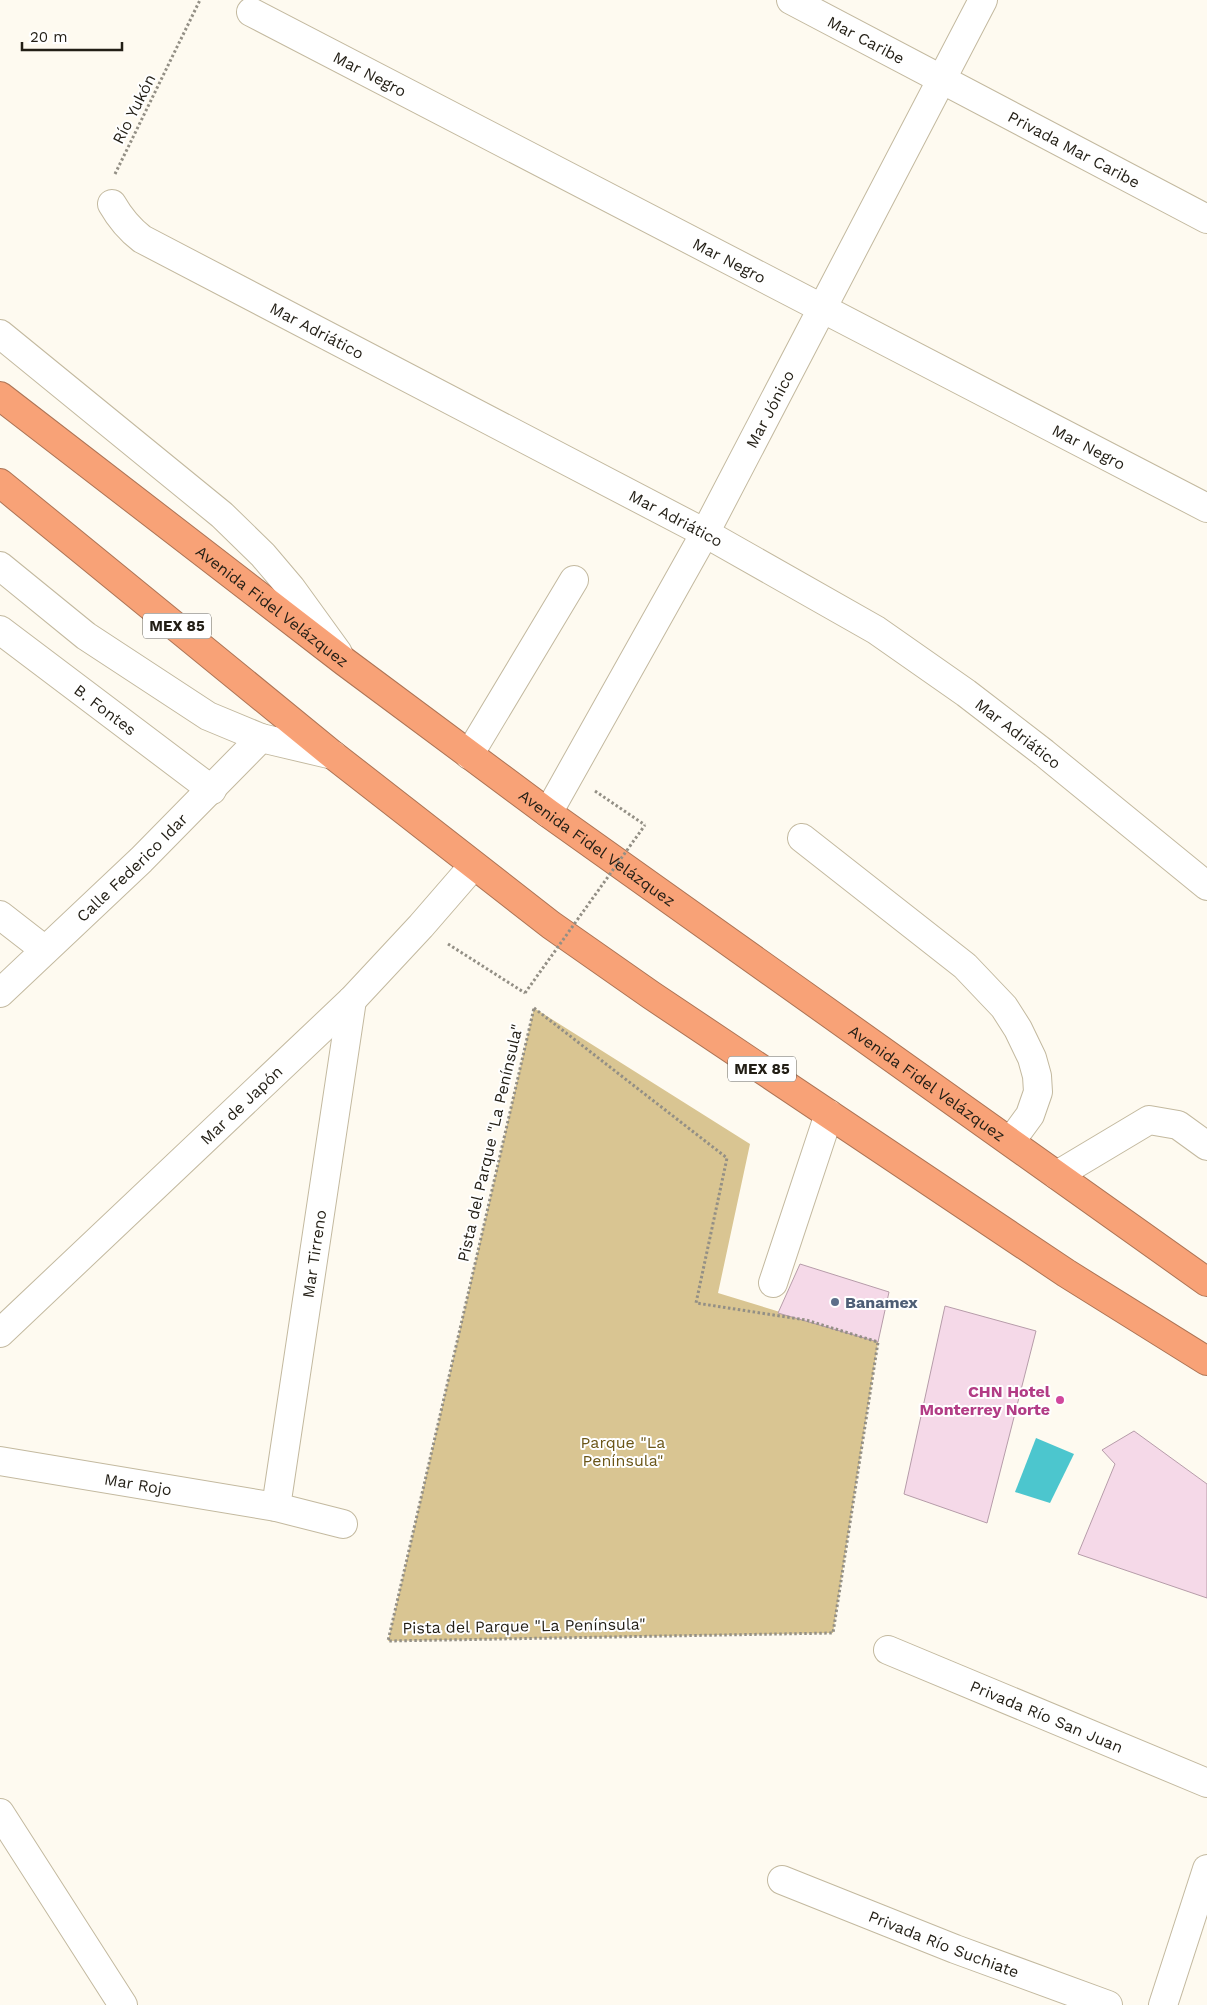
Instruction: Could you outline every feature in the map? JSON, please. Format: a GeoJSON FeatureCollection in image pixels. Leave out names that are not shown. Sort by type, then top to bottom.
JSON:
{"type":"FeatureCollection","features":[{"type":"Feature","properties":{"kind":"highway","name":"Avenida Fidel Velázquez"},"geometry":{"type":"LineString","coordinates":[[0,396],[345,662],[548,814],[1207,1282]]}},
{"type":"Feature","properties":{"kind":"highway","name":"MEX 85"},"geometry":{"type":"LineString","coordinates":[[10,491],[333,755],[551,925],[1066,1273],[1207,1361]]}},
{"type":"Feature","properties":{"kind":"street","name":"Mar Caribe"},"geometry":{"type":"LineString","coordinates":[[791,0],[942,80]]}},
{"type":"Feature","properties":{"kind":"street","name":"Mar Jónico"},"geometry":{"type":"LineString","coordinates":[[548,814],[705,533],[983,0]]}},
{"type":"Feature","properties":{"kind":"street","name":"Mar Negro"},"geometry":{"type":"LineString","coordinates":[[250,12],[1207,508]]}},
{"type":"Feature","properties":{"kind":"street","name":"Privada Mar Caribe"},"geometry":{"type":"LineString","coordinates":[[942,80],[1207,219]]}},
{"type":"Feature","properties":{"kind":"street","name":"Mar Adriático"},"geometry":{"type":"LineString","coordinates":[[112,204],[120,218],[132,232],[142,239],[705,533],[876,630],[958,687],[1044,753],[1207,886]]}},
{"type":"Feature","properties":{"kind":"street"},"geometry":{"type":"LineString","coordinates":[[0,334],[222,515],[263,554],[291,588],[345,662]]}},
{"type":"Feature","properties":{"kind":"street"},"geometry":{"type":"LineString","coordinates":[[0,566],[86,636],[208,716],[261,738],[333,755]]}},
{"type":"Feature","properties":{"kind":"street"},"geometry":{"type":"LineString","coordinates":[[469,755],[574,580]]}},
{"type":"Feature","properties":{"kind":"street","name":"B. Fontes"},"geometry":{"type":"LineString","coordinates":[[0,630],[212,790]]}},
{"type":"Feature","properties":{"kind":"street","name":"Calle Federico Idar"},"geometry":{"type":"LineString","coordinates":[[0,993],[212,790],[261,738]]}},
{"type":"Feature","properties":{"kind":"street"},"geometry":{"type":"LineString","coordinates":[[802,838],[964,966],[1004,1007],[1018,1029],[1032,1058],[1037,1076],[1038,1092],[1030,1115],[1011,1141]]}},
{"type":"Feature","properties":{"kind":"street","name":"Mar de Japón"},"geometry":{"type":"LineString","coordinates":[[0,1333],[352,1000],[421,926],[473,866]]}},
{"type":"Feature","properties":{"kind":"street"},"geometry":{"type":"LineString","coordinates":[[0,915],[44,950]]}},
{"type":"Feature","properties":{"kind":"street","name":"Mar Tirreno"},"geometry":{"type":"LineString","coordinates":[[276,1507],[352,1000]]}},
{"type":"Feature","properties":{"kind":"street"},"geometry":{"type":"LineString","coordinates":[[773,1284],[829,1114]]}},
{"type":"Feature","properties":{"kind":"street"},"geometry":{"type":"LineString","coordinates":[[1057,1174],[1149,1120],[1178,1125],[1207,1146]]}},
{"type":"Feature","properties":{"kind":"street","name":"Mar Rojo"},"geometry":{"type":"LineString","coordinates":[[0,1461],[276,1507],[342,1524]]}},
{"type":"Feature","properties":{"kind":"street","name":"Privada Río San Juan"},"geometry":{"type":"LineString","coordinates":[[888,1650],[1207,1783]]}},
{"type":"Feature","properties":{"kind":"street"},"geometry":{"type":"LineString","coordinates":[[0,1813],[123,2005]]}},
{"type":"Feature","properties":{"kind":"street"},"geometry":{"type":"LineString","coordinates":[[1164,2005],[1207,1869]]}},
{"type":"Feature","properties":{"kind":"street","name":"Privada Río Suchiate"},"geometry":{"type":"LineString","coordinates":[[782,1880],[955,1949],[1108,2005]]}},
{"type":"Feature","properties":{"kind":"path","name":"Río Yukón"},"geometry":{"type":"LineString","coordinates":[[112,204],[110,191],[115,175],[200,0]]}},
{"type":"Feature","properties":{"kind":"path"},"geometry":{"type":"LineString","coordinates":[[421,926],[525,993],[645,824],[594,790]]}},
{"type":"Feature","properties":{"kind":"path","name":"Pista del Parque \"La Península\""},"geometry":{"type":"LineString","coordinates":[[534,1008],[727,1158],[696,1303],[806,1320],[878,1342],[833,1632],[388,1642],[534,1008]]}},
{"type":"Feature","properties":{"kind":"green space","name":"Parque \"La Península\""},"geometry":{"type":"Polygon","coordinates":[[[534,1008],[750,1144],[718,1293],[878,1342],[833,1633],[388,1641],[534,1008]]]}},
{"type":"Feature","properties":{"kind":"water"},"geometry":{"type":"Polygon","coordinates":[[[1036,1438],[1074,1454],[1050,1503],[1015,1492],[1036,1438]]]}},
{"type":"Feature","properties":{"kind":"building","name":"Banamex"},"geometry":{"type":"Polygon","coordinates":[[[800,1264],[889,1292],[878,1342],[778,1313],[800,1264]]]}},
{"type":"Feature","properties":{"kind":"building"},"geometry":{"type":"Polygon","coordinates":[[[945,1306],[1036,1331],[987,1523],[904,1494],[945,1306]]]}},
{"type":"Feature","properties":{"kind":"building"},"geometry":{"type":"Polygon","coordinates":[[[1134,1431],[1207,1484],[1207,1598],[1078,1554],[1115,1464],[1102,1450],[1134,1431]]]}},
{"type":"Feature","properties":{"kind":"place","name":"Banamex"},"geometry":{"type":"Point","coordinates":[835,1302]}},
{"type":"Feature","properties":{"kind":"place","name":"CHN Hotel Monterrey Norte"},"geometry":{"type":"Point","coordinates":[1060,1400]}}]}
